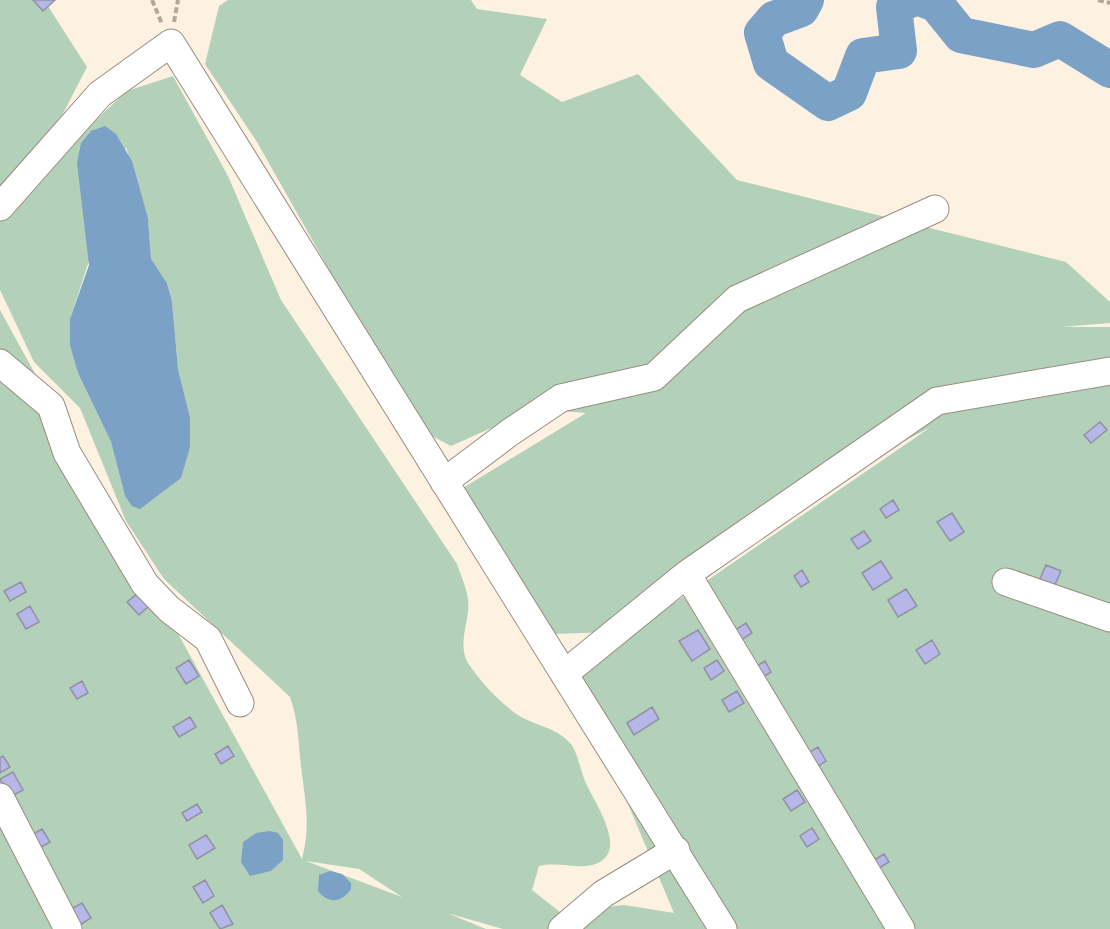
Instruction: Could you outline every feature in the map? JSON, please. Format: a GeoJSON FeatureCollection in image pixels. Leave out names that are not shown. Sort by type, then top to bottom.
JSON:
{"type":"FeatureCollection","features":[{"type":"Feature","properties":{"kind":"street"},"geometry":{"type":"LineString","coordinates":[[0,207],[100,94],[171,44],[676,850],[723,929]]}},
{"type":"Feature","properties":{"kind":"street"},"geometry":{"type":"LineString","coordinates":[[444,482],[509,433],[561,398],[654,377],[737,299],[935,209]]}},
{"type":"Feature","properties":{"kind":"street"},"geometry":{"type":"LineString","coordinates":[[0,363],[51,406],[67,453],[145,584],[169,609],[208,639],[240,703]]}},
{"type":"Feature","properties":{"kind":"street"},"geometry":{"type":"LineString","coordinates":[[564,674],[687,574],[937,401],[1110,370]]}},
{"type":"Feature","properties":{"kind":"street"},"geometry":{"type":"LineString","coordinates":[[687,574],[901,929]]}},
{"type":"Feature","properties":{"kind":"street"},"geometry":{"type":"LineString","coordinates":[[1006,582],[1110,618]]}},
{"type":"Feature","properties":{"kind":"street"},"geometry":{"type":"LineString","coordinates":[[0,797],[68,929]]}},
{"type":"Feature","properties":{"kind":"street"},"geometry":{"type":"LineString","coordinates":[[562,929],[603,894],[676,850]]}},
{"type":"Feature","properties":{"kind":"path"},"geometry":{"type":"LineString","coordinates":[[1098,0],[1110,3]]}},
{"type":"Feature","properties":{"kind":"green space"},"geometry":{"type":"Polygon","coordinates":[[[0,0],[44,0],[87,67],[26,185],[127,91],[173,76],[228,176],[281,300],[457,564],[468,599],[464,650],[470,666],[492,693],[512,710],[525,719],[558,733],[570,743],[575,751],[585,781],[606,824],[610,847],[607,856],[591,865],[539,866],[532,890],[560,912],[624,905],[674,913],[576,681],[613,632],[553,634],[458,491],[586,413],[549,410],[489,429],[451,446],[419,429],[257,142],[205,64],[219,6],[228,0],[471,0],[477,9],[547,19],[520,75],[562,102],[638,74],[737,180],[1066,262],[1110,302],[1110,323],[1061,327],[1110,327],[1110,929],[503,929],[447,913],[486,929],[0,929],[0,310],[302,859],[307,823],[298,732],[290,697],[164,579],[126,521],[80,408],[34,362],[0,290],[0,0]],[[126,147],[70,319],[78,373],[111,442],[125,496],[190,417],[178,369],[172,301],[167,283],[151,260],[148,218],[126,147]],[[927,429],[785,505],[664,610],[928,429],[927,429]],[[306,861],[402,897],[359,869],[306,861]]]}},
{"type":"Feature","properties":{"kind":"water"},"geometry":{"type":"Polygon","coordinates":[[[105,126],[116,134],[132,161],[148,218],[151,259],[167,283],[172,301],[178,369],[190,417],[190,447],[181,478],[140,509],[132,506],[125,496],[111,442],[78,373],[70,345],[70,319],[89,265],[77,163],[81,143],[91,131],[105,126]]]}},
{"type":"Feature","properties":{"kind":"water"},"geometry":{"type":"Polygon","coordinates":[[[270,831],[278,833],[283,840],[283,860],[271,871],[250,876],[241,862],[243,842],[256,833],[270,831]]]}},
{"type":"Feature","properties":{"kind":"water"},"geometry":{"type":"Polygon","coordinates":[[[330,871],[342,874],[351,883],[351,889],[347,894],[335,900],[326,898],[318,891],[319,875],[330,871]]]}},
{"type":"Feature","properties":{"kind":"building"},"geometry":{"type":"Polygon","coordinates":[[[33,0],[55,0],[43,11],[33,0]]]}},
{"type":"Feature","properties":{"kind":"building"},"geometry":{"type":"Polygon","coordinates":[[[1100,422],[1107,430],[1091,443],[1084,435],[1100,422]]]}},
{"type":"Feature","properties":{"kind":"building"},"geometry":{"type":"Polygon","coordinates":[[[893,500],[899,510],[886,518],[880,509],[893,500]]]}},
{"type":"Feature","properties":{"kind":"building"},"geometry":{"type":"Polygon","coordinates":[[[952,513],[964,532],[950,541],[937,522],[952,513]]]}},
{"type":"Feature","properties":{"kind":"building"},"geometry":{"type":"Polygon","coordinates":[[[864,531],[871,541],[858,549],[851,539],[864,531]]]}},
{"type":"Feature","properties":{"kind":"building"},"geometry":{"type":"Polygon","coordinates":[[[881,561],[892,578],[873,590],[862,573],[881,561]]]}},
{"type":"Feature","properties":{"kind":"building"},"geometry":{"type":"Polygon","coordinates":[[[1046,565],[1061,571],[1054,587],[1039,581],[1046,565]]]}},
{"type":"Feature","properties":{"kind":"building"},"geometry":{"type":"Polygon","coordinates":[[[802,570],[809,582],[801,587],[794,576],[802,570]]]}},
{"type":"Feature","properties":{"kind":"building"},"geometry":{"type":"Polygon","coordinates":[[[21,582],[26,592],[10,601],[4,591],[21,582]]]}},
{"type":"Feature","properties":{"kind":"building"},"geometry":{"type":"Polygon","coordinates":[[[906,589],[917,606],[898,617],[888,600],[906,589]]]}},
{"type":"Feature","properties":{"kind":"building"},"geometry":{"type":"Polygon","coordinates":[[[138,593],[149,606],[139,615],[127,602],[138,593]]]}},
{"type":"Feature","properties":{"kind":"building"},"geometry":{"type":"Polygon","coordinates":[[[30,606],[39,622],[26,629],[17,614],[30,606]]]}},
{"type":"Feature","properties":{"kind":"building"},"geometry":{"type":"Polygon","coordinates":[[[746,623],[752,633],[738,642],[732,632],[746,623]]]}},
{"type":"Feature","properties":{"kind":"building"},"geometry":{"type":"Polygon","coordinates":[[[698,630],[710,649],[692,661],[679,641],[698,630]]]}},
{"type":"Feature","properties":{"kind":"building"},"geometry":{"type":"Polygon","coordinates":[[[932,640],[940,654],[925,664],[916,650],[932,640]]]}},
{"type":"Feature","properties":{"kind":"building"},"geometry":{"type":"Polygon","coordinates":[[[189,660],[199,676],[186,684],[176,668],[189,660]]]}},
{"type":"Feature","properties":{"kind":"building"},"geometry":{"type":"Polygon","coordinates":[[[717,660],[724,671],[711,680],[704,668],[717,660]]]}},
{"type":"Feature","properties":{"kind":"building"},"geometry":{"type":"Polygon","coordinates":[[[765,661],[771,672],[755,682],[749,671],[765,661]]]}},
{"type":"Feature","properties":{"kind":"building"},"geometry":{"type":"Polygon","coordinates":[[[82,681],[88,693],[77,699],[70,688],[82,681]]]}},
{"type":"Feature","properties":{"kind":"building"},"geometry":{"type":"Polygon","coordinates":[[[737,691],[744,703],[729,712],[722,700],[737,691]]]}},
{"type":"Feature","properties":{"kind":"building"},"geometry":{"type":"Polygon","coordinates":[[[652,707],[659,719],[634,735],[627,723],[652,707]]]}},
{"type":"Feature","properties":{"kind":"building"},"geometry":{"type":"Polygon","coordinates":[[[190,717],[196,727],[179,737],[173,727],[190,717]]]}},
{"type":"Feature","properties":{"kind":"building"},"geometry":{"type":"Polygon","coordinates":[[[228,746],[234,756],[221,764],[215,754],[228,746]]]}},
{"type":"Feature","properties":{"kind":"building"},"geometry":{"type":"Polygon","coordinates":[[[818,747],[826,761],[812,770],[803,756],[818,747]]]}},
{"type":"Feature","properties":{"kind":"building"},"geometry":{"type":"Polygon","coordinates":[[[3,756],[10,767],[0,773],[0,758],[3,756]]]}},
{"type":"Feature","properties":{"kind":"building"},"geometry":{"type":"Polygon","coordinates":[[[13,772],[23,790],[10,797],[0,779],[13,772]]]}},
{"type":"Feature","properties":{"kind":"building"},"geometry":{"type":"Polygon","coordinates":[[[797,790],[805,802],[791,811],[783,799],[797,790]]]}},
{"type":"Feature","properties":{"kind":"building"},"geometry":{"type":"Polygon","coordinates":[[[197,804],[202,812],[187,821],[182,813],[197,804]]]}},
{"type":"Feature","properties":{"kind":"building"},"geometry":{"type":"Polygon","coordinates":[[[812,828],[819,839],[807,847],[800,836],[812,828]]]}},
{"type":"Feature","properties":{"kind":"building"},"geometry":{"type":"Polygon","coordinates":[[[42,829],[50,842],[36,850],[28,837],[42,829]]]}},
{"type":"Feature","properties":{"kind":"building"},"geometry":{"type":"Polygon","coordinates":[[[206,835],[215,848],[197,859],[189,845],[206,835]]]}},
{"type":"Feature","properties":{"kind":"building"},"geometry":{"type":"Polygon","coordinates":[[[884,854],[889,862],[876,870],[871,862],[884,854]]]}},
{"type":"Feature","properties":{"kind":"building"},"geometry":{"type":"Polygon","coordinates":[[[205,880],[214,896],[203,903],[193,887],[205,880]]]}},
{"type":"Feature","properties":{"kind":"building"},"geometry":{"type":"Polygon","coordinates":[[[82,903],[91,918],[78,926],[69,910],[82,903]]]}},
{"type":"Feature","properties":{"kind":"building"},"geometry":{"type":"Polygon","coordinates":[[[222,905],[233,924],[220,929],[210,913],[222,905]]]}},
{"type":"Feature","properties":{"kind":"waterway"},"geometry":{"type":"LineString","coordinates":[[806,0],[801,9],[774,19],[762,33],[771,63],[828,103],[849,93],[863,56],[899,51],[894,7],[910,0]]}},
{"type":"Feature","properties":{"kind":"waterway"},"geometry":{"type":"LineString","coordinates":[[925,0],[936,4],[961,35],[1034,50],[1060,39],[1110,70]]}}]}
